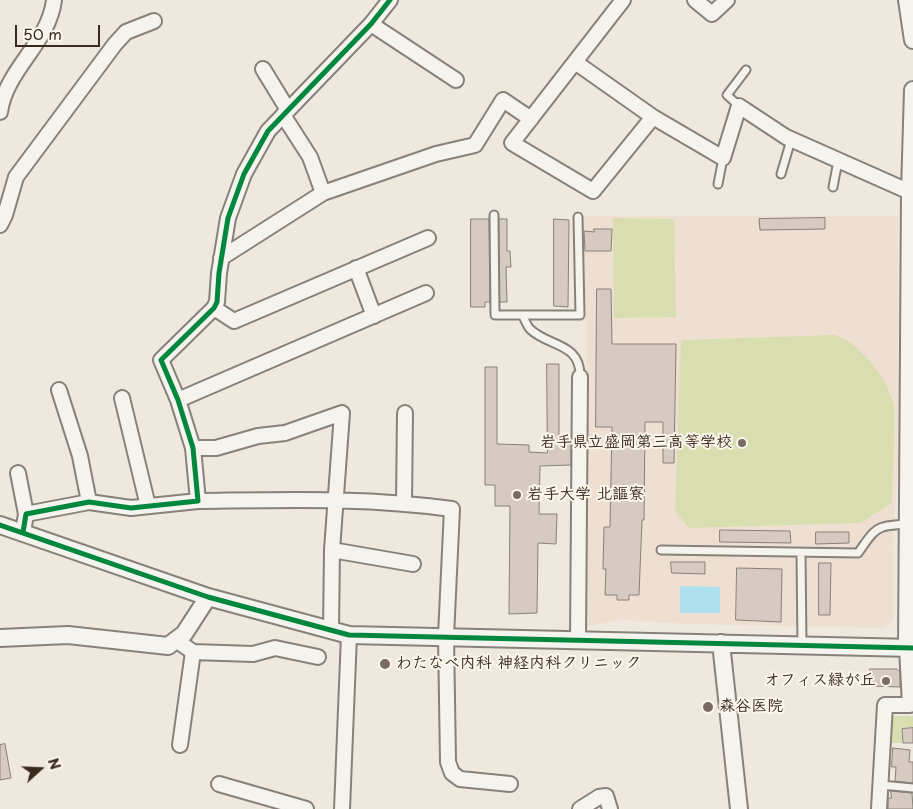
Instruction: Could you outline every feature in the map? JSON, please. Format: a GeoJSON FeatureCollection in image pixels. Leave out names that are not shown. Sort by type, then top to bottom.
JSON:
{"type":"FeatureCollection","features":[{"type":"Feature","properties":{"kind":"street"},"geometry":{"type":"LineString","coordinates":[[0,112],[15,74],[45,32],[54,0]]}},
{"type":"Feature","properties":{"kind":"street"},"geometry":{"type":"LineString","coordinates":[[198,501],[193,448],[178,400],[160,360],[214,308],[217,302],[221,258],[228,218],[244,174],[268,131],[371,24],[390,0]]}},
{"type":"Feature","properties":{"kind":"street"},"geometry":{"type":"LineString","coordinates":[[624,0],[512,143],[593,192],[653,117]]}},
{"type":"Feature","properties":{"kind":"street"},"geometry":{"type":"LineString","coordinates":[[695,0],[712,14],[727,0]]}},
{"type":"Feature","properties":{"kind":"street"},"geometry":{"type":"LineString","coordinates":[[907,0],[913,40]]}},
{"type":"Feature","properties":{"kind":"street"},"geometry":{"type":"LineString","coordinates":[[0,224],[5,215],[16,176],[115,44],[126,32],[154,21]]}},
{"type":"Feature","properties":{"kind":"street"},"geometry":{"type":"LineString","coordinates":[[371,24],[456,80]]}},
{"type":"Feature","properties":{"kind":"street"},"geometry":{"type":"LineString","coordinates":[[575,62],[653,117],[723,158],[739,106],[791,140],[910,192]]}},
{"type":"Feature","properties":{"kind":"street"},"geometry":{"type":"LineString","coordinates":[[263,69],[310,157],[323,193]]}},
{"type":"Feature","properties":{"kind":"street"},"geometry":{"type":"LineString","coordinates":[[879,809],[885,705],[912,705],[910,648],[910,192],[913,90]]}},
{"type":"Feature","properties":{"kind":"street"},"geometry":{"type":"LineString","coordinates":[[221,258],[323,193],[436,154],[475,146],[503,100],[531,119]]}},
{"type":"Feature","properties":{"kind":"street"},"geometry":{"type":"LineString","coordinates":[[214,308],[234,321],[428,238]]}},
{"type":"Feature","properties":{"kind":"street"},"geometry":{"type":"LineString","coordinates":[[356,268],[374,316]]}},
{"type":"Feature","properties":{"kind":"street"},"geometry":{"type":"LineString","coordinates":[[178,400],[426,293]]}},
{"type":"Feature","properties":{"kind":"street"},"geometry":{"type":"LineString","coordinates":[[578,639],[580,376]]}},
{"type":"Feature","properties":{"kind":"street"},"geometry":{"type":"LineString","coordinates":[[59,390],[80,456],[89,502]]}},
{"type":"Feature","properties":{"kind":"street"},"geometry":{"type":"LineString","coordinates":[[122,398],[148,506]]}},
{"type":"Feature","properties":{"kind":"street"},"geometry":{"type":"LineString","coordinates":[[193,448],[216,448],[258,436],[285,433],[342,412],[332,550],[332,631]]}},
{"type":"Feature","properties":{"kind":"street"},"geometry":{"type":"LineString","coordinates":[[404,504],[405,413]]}},
{"type":"Feature","properties":{"kind":"street"},"geometry":{"type":"LineString","coordinates":[[18,472],[26,514],[23,532]]}},
{"type":"Feature","properties":{"kind":"street"},"geometry":{"type":"LineString","coordinates":[[26,514],[89,502],[130,508],[198,501],[336,499],[452,509],[446,636],[448,762],[452,774],[460,779],[510,784]]}},
{"type":"Feature","properties":{"kind":"street"},"geometry":{"type":"LineString","coordinates":[[0,525],[208,597],[350,635],[910,648]]}},
{"type":"Feature","properties":{"kind":"street"},"geometry":{"type":"LineString","coordinates":[[332,550],[412,564]]}},
{"type":"Feature","properties":{"kind":"street"},"geometry":{"type":"LineString","coordinates":[[0,638],[68,635],[168,646],[184,634],[208,597]]}},
{"type":"Feature","properties":{"kind":"street"},"geometry":{"type":"LineString","coordinates":[[342,809],[350,635]]}},
{"type":"Feature","properties":{"kind":"street"},"geometry":{"type":"LineString","coordinates":[[176,640],[193,652],[254,654],[275,648],[318,657]]}},
{"type":"Feature","properties":{"kind":"street"},"geometry":{"type":"LineString","coordinates":[[720,643],[739,809]]}},
{"type":"Feature","properties":{"kind":"street"},"geometry":{"type":"LineString","coordinates":[[180,745],[193,652]]}},
{"type":"Feature","properties":{"kind":"street"},"geometry":{"type":"LineString","coordinates":[[219,784],[306,809]]}},
{"type":"Feature","properties":{"kind":"street"},"geometry":{"type":"LineString","coordinates":[[580,809],[600,797],[606,796],[610,809]]}},
{"type":"Feature","properties":{"kind":"lane"},"geometry":{"type":"LineString","coordinates":[[739,106],[727,96],[746,70]]}},
{"type":"Feature","properties":{"kind":"lane"},"geometry":{"type":"LineString","coordinates":[[781,174],[791,140]]}},
{"type":"Feature","properties":{"kind":"lane"},"geometry":{"type":"LineString","coordinates":[[718,184],[723,158]]}},
{"type":"Feature","properties":{"kind":"lane"},"geometry":{"type":"LineString","coordinates":[[833,187],[838,161]]}},
{"type":"Feature","properties":{"kind":"lane"},"geometry":{"type":"LineString","coordinates":[[494,215],[495,315],[523,316],[580,315],[578,217]]}},
{"type":"Feature","properties":{"kind":"lane"},"geometry":{"type":"LineString","coordinates":[[523,316],[528,328],[537,335],[569,351],[577,360],[580,376]]}},
{"type":"Feature","properties":{"kind":"lane"},"geometry":{"type":"LineString","coordinates":[[661,550],[858,554],[875,532],[882,527],[897,526],[910,522]]}},
{"type":"Feature","properties":{"kind":"lane"},"geometry":{"type":"LineString","coordinates":[[801,553],[802,646]]}},
{"type":"Feature","properties":{"kind":"lane"},"geometry":{"type":"LineString","coordinates":[[881,785],[913,788]]}},
{"type":"Feature","properties":{"kind":"shaded area","name":"岩手県立盛岡第三高等学校"},"geometry":{"type":"Polygon","coordinates":[[[583,216],[898,216],[898,465],[893,542],[894,620],[884,628],[687,624],[623,620],[587,626],[587,373],[583,216]]]}},
{"type":"Feature","properties":{"kind":"green space"},"geometry":{"type":"Polygon","coordinates":[[[613,218],[674,219],[676,317],[614,318],[613,218]]]}},
{"type":"Feature","properties":{"kind":"green space"},"geometry":{"type":"Polygon","coordinates":[[[834,335],[848,341],[862,353],[884,380],[890,395],[895,410],[892,503],[860,523],[689,528],[675,511],[681,340],[834,335]]]}},
{"type":"Feature","properties":{"kind":"green space"},"geometry":{"type":"Polygon","coordinates":[[[894,716],[913,716],[913,727],[901,728],[902,743],[888,743],[890,720],[894,716]]]}},
{"type":"Feature","properties":{"kind":"water"},"geometry":{"type":"Polygon","coordinates":[[[680,586],[720,587],[720,613],[680,613],[680,586]]]}},
{"type":"Feature","properties":{"kind":"building"},"geometry":{"type":"Polygon","coordinates":[[[825,218],[825,229],[760,230],[759,219],[825,218]]]}},
{"type":"Feature","properties":{"kind":"building"},"geometry":{"type":"Polygon","coordinates":[[[471,219],[489,219],[490,302],[485,302],[485,307],[471,307],[471,219]]]}},
{"type":"Feature","properties":{"kind":"building"},"geometry":{"type":"Polygon","coordinates":[[[499,219],[507,219],[507,251],[510,251],[511,267],[506,267],[507,302],[500,302],[499,219]]]}},
{"type":"Feature","properties":{"kind":"building"},"geometry":{"type":"Polygon","coordinates":[[[554,219],[569,220],[568,307],[554,306],[554,219]]]}},
{"type":"Feature","properties":{"kind":"building"},"geometry":{"type":"Polygon","coordinates":[[[594,229],[612,229],[611,251],[585,251],[584,231],[594,232],[594,229]]]}},
{"type":"Feature","properties":{"kind":"building"},"geometry":{"type":"Polygon","coordinates":[[[597,289],[611,289],[612,344],[676,344],[674,463],[663,463],[663,422],[645,422],[644,520],[642,520],[639,595],[629,595],[629,600],[617,600],[617,595],[605,595],[606,569],[603,569],[604,527],[610,527],[612,427],[596,427],[597,289]]]}},
{"type":"Feature","properties":{"kind":"building","name":"岩手大学 北謳寮"},"geometry":{"type":"Polygon","coordinates":[[[547,364],[559,364],[559,444],[571,444],[571,465],[540,466],[539,514],[557,514],[556,544],[538,543],[537,613],[509,614],[510,506],[495,506],[495,485],[485,485],[485,367],[497,367],[497,444],[529,445],[529,452],[547,453],[547,364]]]}},
{"type":"Feature","properties":{"kind":"building"},"geometry":{"type":"Polygon","coordinates":[[[720,530],[790,531],[791,543],[720,542],[720,530]]]}},
{"type":"Feature","properties":{"kind":"building"},"geometry":{"type":"Polygon","coordinates":[[[816,532],[849,532],[849,543],[816,544],[816,532]]]}},
{"type":"Feature","properties":{"kind":"building"},"geometry":{"type":"Polygon","coordinates":[[[671,562],[705,562],[705,574],[672,573],[671,562]]]}},
{"type":"Feature","properties":{"kind":"building"},"geometry":{"type":"Polygon","coordinates":[[[819,563],[831,563],[830,615],[819,615],[819,563]]]}},
{"type":"Feature","properties":{"kind":"building"},"geometry":{"type":"Polygon","coordinates":[[[737,568],[782,569],[781,622],[736,620],[737,568]]]}},
{"type":"Feature","properties":{"kind":"building","name":"オフィス緑が丘"},"geometry":{"type":"Polygon","coordinates":[[[870,669],[897,669],[900,672],[900,687],[870,686],[870,669]]]}},
{"type":"Feature","properties":{"kind":"building"},"geometry":{"type":"Polygon","coordinates":[[[913,728],[913,743],[903,743],[902,729],[913,728]]]}},
{"type":"Feature","properties":{"kind":"building"},"geometry":{"type":"Polygon","coordinates":[[[5,744],[11,778],[0,780],[0,745],[5,744]]]}},
{"type":"Feature","properties":{"kind":"building"},"geometry":{"type":"Polygon","coordinates":[[[893,748],[910,750],[909,762],[913,762],[913,783],[895,781],[896,767],[892,767],[893,748]]]}},
{"type":"Feature","properties":{"kind":"building"},"geometry":{"type":"Polygon","coordinates":[[[891,791],[912,793],[913,809],[888,809],[888,798],[891,798],[891,791]]]}},
{"type":"Feature","properties":{"kind":"cycle path"},"geometry":{"type":"LineString","coordinates":[[23,532],[26,514],[89,502],[131,508],[198,501],[193,448],[178,400],[161,360],[214,308],[217,302],[219,273],[228,218],[244,174],[268,131],[371,24],[390,0]]}},
{"type":"Feature","properties":{"kind":"cycle path"},"geometry":{"type":"LineString","coordinates":[[0,525],[208,597],[349,635],[913,648]]}},
{"type":"Feature","properties":{"kind":"place","name":"岩手県立盛岡第三高等学校"},"geometry":{"type":"Point","coordinates":[742,443]}},
{"type":"Feature","properties":{"kind":"place","name":"岩手大学 北謳寮"},"geometry":{"type":"Point","coordinates":[517,495]}},
{"type":"Feature","properties":{"kind":"place","name":"わたなべ内科 神経内科クリニック"},"geometry":{"type":"Point","coordinates":[385,664]}},
{"type":"Feature","properties":{"kind":"place","name":"オフィス緑が丘"},"geometry":{"type":"Point","coordinates":[886,681]}},
{"type":"Feature","properties":{"kind":"place","name":"森谷医院"},"geometry":{"type":"Point","coordinates":[708,707]}}]}
